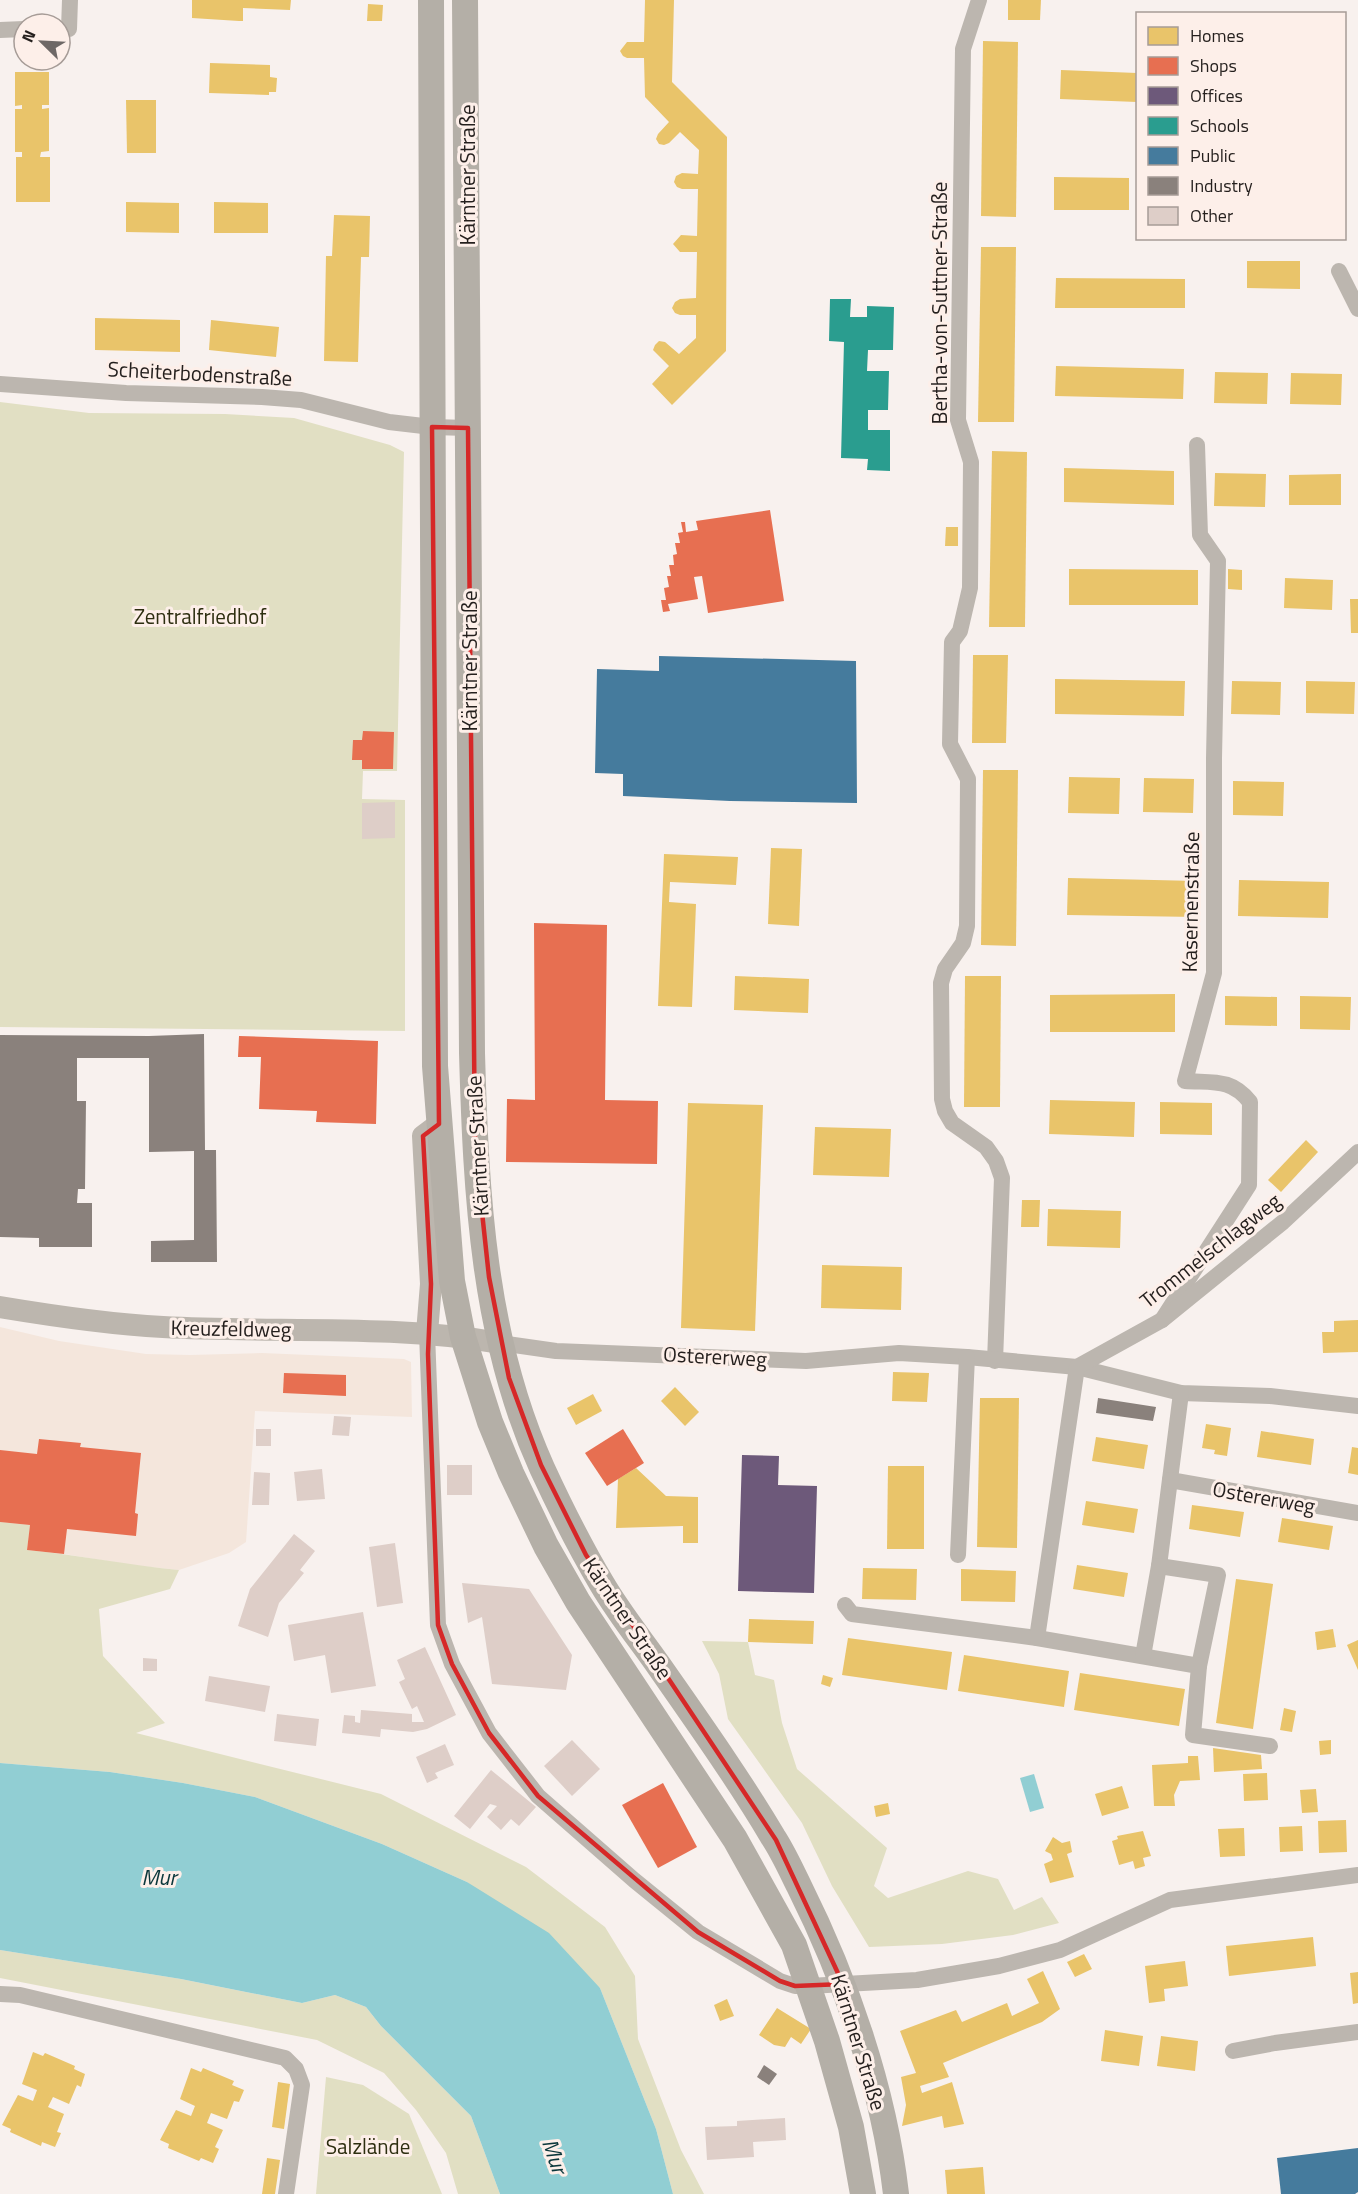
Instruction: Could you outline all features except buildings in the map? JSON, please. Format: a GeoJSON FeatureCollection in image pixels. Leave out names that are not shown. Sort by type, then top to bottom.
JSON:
{"type":"FeatureCollection","features":[{"type":"Feature","properties":{"kind":"main road","name":"Kärntner Straße"},"geometry":{"type":"LineString","coordinates":[[431,0],[424,187],[432,427],[435,1066],[452,1281],[463,1337],[490,1422],[511,1473],[546,1546],[578,1602],[735,1839],[794,1945],[827,2040],[851,2127],[862,2194]]}},
{"type":"Feature","properties":{"kind":"main road","name":"Kärntner Straße"},"geometry":{"type":"LineString","coordinates":[[465,0],[472,1053],[479,1213],[500,1343],[519,1412],[541,1465],[586,1555],[627,1623],[712,1741],[776,1840],[813,1915],[843,1984],[879,2105],[896,2194]]}},
{"type":"Feature","properties":{"kind":"main road"},"geometry":{"type":"LineString","coordinates":[[427,1333],[431,1284],[423,1136],[439,1124]]}},
{"type":"Feature","properties":{"kind":"main road","name":"Kreuzfeldweg"},"geometry":{"type":"LineString","coordinates":[[0,1306],[96,1322],[164,1327],[427,1333],[463,1337]]}},
{"type":"Feature","properties":{"kind":"main road","name":"Ostererweg"},"geometry":{"type":"LineString","coordinates":[[463,1337],[500,1343]]}},
{"type":"Feature","properties":{"kind":"street","name":"Bertha-von-Suttner-Straße"},"geometry":{"type":"LineString","coordinates":[[979,0],[963,49],[958,420],[971,462],[970,588],[960,631],[952,642],[950,744],[968,779],[967,926],[963,944],[945,969],[941,983],[942,1099],[945,1111],[952,1123],[986,1147],[996,1161],[1002,1178],[995,1361]]}},
{"type":"Feature","properties":{"kind":"street"},"geometry":{"type":"LineString","coordinates":[[1339,271],[1358,309]]}},
{"type":"Feature","properties":{"kind":"street","name":"Scheiterbodenstraße"},"geometry":{"type":"LineString","coordinates":[[0,384],[126,393],[291,399],[389,422],[468,428]]}},
{"type":"Feature","properties":{"kind":"street","name":"Kasernenstraße"},"geometry":{"type":"LineString","coordinates":[[1162,1320],[1249,1185],[1250,1102],[1240,1090],[1224,1083],[1185,1081],[1214,973],[1214,758],[1218,561],[1200,535],[1197,445]]}},
{"type":"Feature","properties":{"kind":"street","name":"Trommelschlagweg"},"geometry":{"type":"LineString","coordinates":[[1077,1367],[1162,1320],[1283,1222],[1358,1152]]}},
{"type":"Feature","properties":{"kind":"street","name":"Kärntner Straße"},"geometry":{"type":"LineString","coordinates":[[427,1333],[438,1625],[452,1664],[489,1733],[538,1796],[634,1880],[698,1932],[780,1981],[795,1986],[809,1986]]}},
{"type":"Feature","properties":{"kind":"street","name":"Ostererweg"},"geometry":{"type":"LineString","coordinates":[[500,1343],[556,1350],[806,1361],[899,1353],[967,1357],[1077,1367],[1181,1393],[1270,1396],[1358,1406]]}},
{"type":"Feature","properties":{"kind":"street"},"geometry":{"type":"LineString","coordinates":[[958,1555],[967,1357]]}},
{"type":"Feature","properties":{"kind":"street"},"geometry":{"type":"LineString","coordinates":[[1037,1638],[1077,1367]]}},
{"type":"Feature","properties":{"kind":"street"},"geometry":{"type":"LineString","coordinates":[[1143,1656],[1159,1566],[1181,1393]]}},
{"type":"Feature","properties":{"kind":"street","name":"Ostererweg"},"geometry":{"type":"LineString","coordinates":[[1170,1480],[1358,1514]]}},
{"type":"Feature","properties":{"kind":"street"},"geometry":{"type":"LineString","coordinates":[[1159,1566],[1218,1575],[1199,1666],[1192,1735],[1269,1746]]}},
{"type":"Feature","properties":{"kind":"street"},"geometry":{"type":"LineString","coordinates":[[844,1605],[852,1614],[1037,1638],[1199,1666]]}},
{"type":"Feature","properties":{"kind":"street"},"geometry":{"type":"LineString","coordinates":[[809,1986],[917,1980],[999,1966],[1060,1950],[1170,1899],[1358,1875]]}},
{"type":"Feature","properties":{"kind":"street"},"geometry":{"type":"LineString","coordinates":[[0,1994],[20,1995],[285,2058],[296,2069],[302,2085],[286,2194]]}},
{"type":"Feature","properties":{"kind":"street"},"geometry":{"type":"LineString","coordinates":[[1233,2051],[1358,2032]]}},
{"type":"Feature","properties":{"kind":"highlighted area"},"geometry":{"type":"Polygon","coordinates":[[[432,427],[468,428],[475,1147],[489,1277],[509,1378],[541,1465],[586,1555],[776,1840],[843,1984],[795,1986],[780,1981],[698,1932],[538,1796],[489,1733],[452,1664],[438,1625],[428,1354],[431,1284],[423,1136],[439,1124],[432,427]]]}},
{"type":"Feature","properties":{"kind":"shaded area"},"geometry":{"type":"Polygon","coordinates":[[[0,1327],[59,1341],[146,1354],[262,1353],[404,1359],[411,1362],[412,1417],[255,1411],[246,1542],[229,1553],[179,1570],[27,1550],[0,1522],[0,1327]]]}},
{"type":"Feature","properties":{"kind":"green space","name":"Zentralfriedhof"},"geometry":{"type":"Polygon","coordinates":[[[0,402],[89,413],[225,414],[294,418],[390,445],[404,452],[397,771],[363,771],[362,799],[405,800],[405,1031],[0,1027],[0,402]]]}},
{"type":"Feature","properties":{"kind":"green space"},"geometry":{"type":"Polygon","coordinates":[[[0,1522],[30,1525],[27,1550],[179,1570],[170,1589],[99,1609],[103,1656],[165,1723],[136,1733],[381,1794],[526,1867],[605,1927],[635,1976],[638,2039],[681,2150],[704,2194],[673,2194],[656,2129],[600,1988],[467,1882],[382,1844],[255,1797],[110,1772],[0,1763],[0,1522]]]}},
{"type":"Feature","properties":{"kind":"green space"},"geometry":{"type":"Polygon","coordinates":[[[702,1641],[748,1642],[755,1675],[774,1680],[782,1723],[797,1769],[887,1848],[874,1886],[888,1898],[968,1871],[998,1879],[1014,1910],[1042,1897],[1059,1923],[1013,1935],[942,1944],[869,1947],[832,1886],[802,1823],[728,1719],[719,1674],[702,1641]]]}},
{"type":"Feature","properties":{"kind":"green space"},"geometry":{"type":"Polygon","coordinates":[[[0,1950],[181,1979],[302,2003],[335,1995],[366,2007],[381,2026],[471,2116],[500,2194],[458,2194],[446,2153],[416,2110],[384,2073],[317,2040],[0,1978],[0,1950]]]}},
{"type":"Feature","properties":{"kind":"green space","name":"Salzlände"},"geometry":{"type":"Polygon","coordinates":[[[326,2077],[363,2085],[409,2114],[442,2194],[316,2194],[326,2077]]]}},
{"type":"Feature","properties":{"kind":"water","name":"Mur"},"geometry":{"type":"Polygon","coordinates":[[[0,1763],[110,1772],[255,1797],[382,1844],[467,1882],[549,1933],[600,1988],[656,2129],[673,2194],[500,2194],[471,2116],[381,2026],[366,2007],[335,1995],[302,2003],[181,1979],[0,1950],[0,1763]]]}},
{"type":"Feature","properties":{"kind":"water"},"geometry":{"type":"Polygon","coordinates":[[[1034,1774],[1044,1808],[1030,1812],[1020,1778],[1034,1774]]]}}]}
